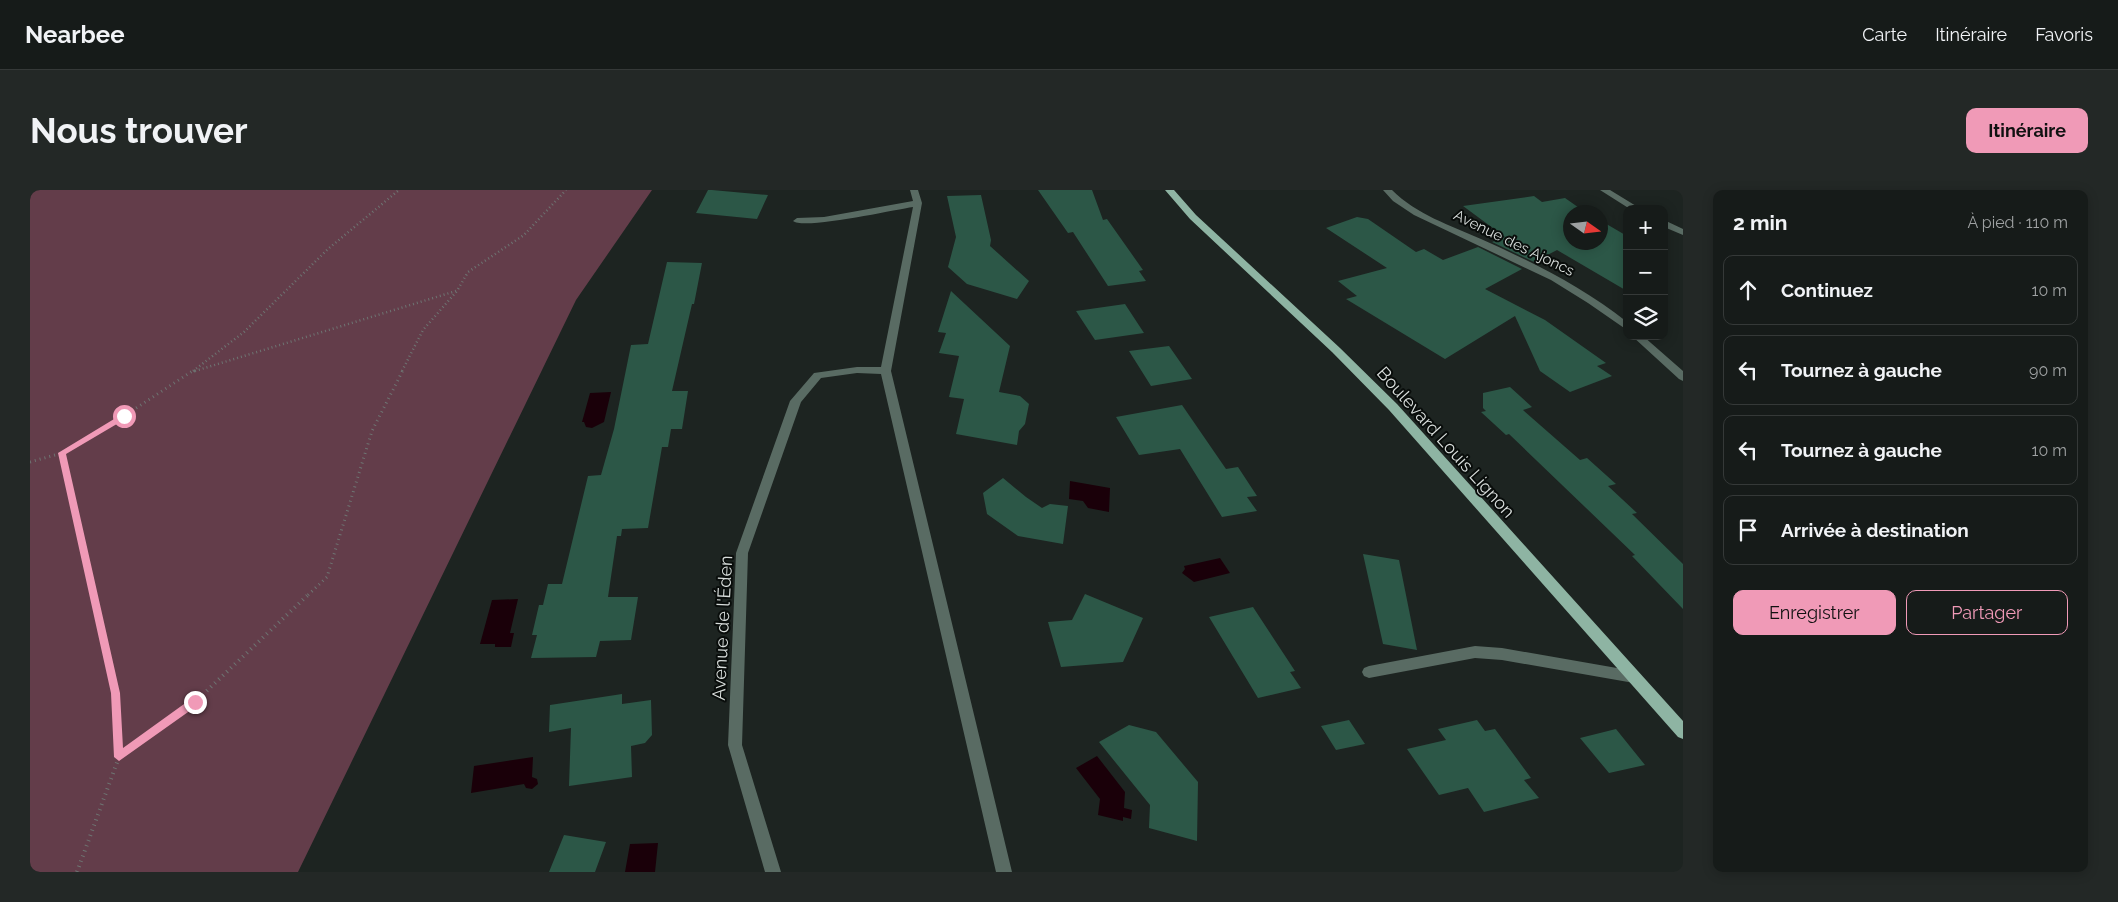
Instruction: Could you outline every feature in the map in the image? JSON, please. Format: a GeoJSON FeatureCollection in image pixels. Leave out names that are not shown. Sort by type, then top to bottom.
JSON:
{"type":"FeatureCollection","features":[{"type":"Feature","properties":{"kind":"main road","name":"Boulevard Louis Lignon"},"geometry":{"type":"LineString","coordinates":[[1168,190],[1193,217],[1336,350],[1393,406],[1683,732]]}},
{"type":"Feature","properties":{"kind":"street"},"geometry":{"type":"LineString","coordinates":[[914,190],[918,202],[886,372],[1004,872]]}},
{"type":"Feature","properties":{"kind":"street","name":"Avenue des Ajoncs"},"geometry":{"type":"LineString","coordinates":[[1387,190],[1414,212],[1542,271],[1570,286],[1594,301],[1623,324]]}},
{"type":"Feature","properties":{"kind":"street"},"geometry":{"type":"LineString","coordinates":[[1604,190],[1630,205]]}},
{"type":"Feature","properties":{"kind":"street"},"geometry":{"type":"LineString","coordinates":[[797,220],[824,220],[918,202]]}},
{"type":"Feature","properties":{"kind":"street"},"geometry":{"type":"LineString","coordinates":[[1668,225],[1683,232]]}},
{"type":"Feature","properties":{"kind":"street"},"geometry":{"type":"LineString","coordinates":[[1641,340],[1683,377]]}},
{"type":"Feature","properties":{"kind":"street","name":"Avenue de l'Éden"},"geometry":{"type":"LineString","coordinates":[[773,872],[736,745],[742,553],[796,401],[818,375],[857,370],[886,372]]}},
{"type":"Feature","properties":{"kind":"street"},"geometry":{"type":"LineString","coordinates":[[1369,672],[1475,652],[1502,654],[1634,676]]}},
{"type":"Feature","properties":{"kind":"path"},"geometry":{"type":"LineString","coordinates":[[30,462],[62,453],[192,372],[244,332],[328,249],[399,190]]}},
{"type":"Feature","properties":{"kind":"path"},"geometry":{"type":"LineString","coordinates":[[119,757],[195,702],[327,577],[372,431],[423,330],[457,291],[468,272],[524,235],[566,190]]}},
{"type":"Feature","properties":{"kind":"path"},"geometry":{"type":"LineString","coordinates":[[192,372],[457,291]]}},
{"type":"Feature","properties":{"kind":"path"},"geometry":{"type":"LineString","coordinates":[[62,453],[116,693],[119,757],[78,872]]}},
{"type":"Feature","properties":{"kind":"shaded area"},"geometry":{"type":"Polygon","coordinates":[[[30,190],[652,190],[576,300],[298,872],[30,872],[30,190]]]}},
{"type":"Feature","properties":{"kind":"shaded area"},"geometry":{"type":"Polygon","coordinates":[[[611,392],[604,422],[592,428],[586,427],[584,422],[582,422],[590,393],[611,392]]]}},
{"type":"Feature","properties":{"kind":"shaded area"},"geometry":{"type":"Polygon","coordinates":[[[1070,481],[1110,488],[1109,512],[1088,508],[1083,501],[1069,499],[1070,481]]]}},
{"type":"Feature","properties":{"kind":"shaded area"},"geometry":{"type":"Polygon","coordinates":[[[1220,558],[1230,573],[1194,582],[1182,573],[1185,569],[1184,566],[1220,558]]]}},
{"type":"Feature","properties":{"kind":"shaded area"},"geometry":{"type":"Polygon","coordinates":[[[518,599],[510,633],[514,633],[511,647],[495,647],[495,644],[480,644],[492,600],[518,599]]]}},
{"type":"Feature","properties":{"kind":"shaded area"},"geometry":{"type":"Polygon","coordinates":[[[1097,756],[1125,792],[1124,808],[1132,810],[1131,819],[1123,817],[1123,821],[1098,815],[1100,799],[1076,768],[1097,756]]]}},
{"type":"Feature","properties":{"kind":"shaded area"},"geometry":{"type":"Polygon","coordinates":[[[533,757],[532,777],[537,779],[538,784],[532,789],[526,788],[524,784],[471,793],[474,766],[533,757]]]}},
{"type":"Feature","properties":{"kind":"shaded area"},"geometry":{"type":"Polygon","coordinates":[[[658,843],[655,872],[625,872],[630,844],[658,843]]]}},
{"type":"Feature","properties":{"kind":"building"},"geometry":{"type":"Polygon","coordinates":[[[708,190],[768,195],[757,219],[696,213],[708,190]]]}},
{"type":"Feature","properties":{"kind":"building"},"geometry":{"type":"Polygon","coordinates":[[[1038,190],[1092,190],[1103,220],[1107,219],[1143,270],[1139,271],[1146,281],[1108,286],[1073,232],[1068,233],[1038,190]]]}},
{"type":"Feature","properties":{"kind":"building"},"geometry":{"type":"Polygon","coordinates":[[[981,195],[991,240],[990,246],[1029,281],[1017,299],[967,284],[948,267],[956,237],[947,196],[981,195]]]}},
{"type":"Feature","properties":{"kind":"building"},"geometry":{"type":"Polygon","coordinates":[[[1534,196],[1542,202],[1565,198],[1575,205],[1563,205],[1563,250],[1608,250],[1608,225],[1623,234],[1623,289],[1557,250],[1534,262],[1492,242],[1505,237],[1463,206],[1534,196]]]}},
{"type":"Feature","properties":{"kind":"building"},"geometry":{"type":"Polygon","coordinates":[[[1357,217],[1368,219],[1416,252],[1424,249],[1443,260],[1478,247],[1522,269],[1485,289],[1545,320],[1606,363],[1597,366],[1612,376],[1570,392],[1540,371],[1515,316],[1445,359],[1346,299],[1357,296],[1338,281],[1387,268],[1326,228],[1357,217]]]}},
{"type":"Feature","properties":{"kind":"building"},"geometry":{"type":"Polygon","coordinates":[[[667,262],[702,263],[694,304],[692,304],[672,391],[688,391],[682,429],[671,429],[668,447],[662,447],[648,528],[622,529],[621,536],[617,536],[608,597],[638,597],[631,640],[600,641],[596,657],[531,658],[537,635],[532,635],[539,605],[543,605],[548,584],[562,584],[588,476],[601,475],[614,429],[631,345],[648,344],[667,262]]]}},
{"type":"Feature","properties":{"kind":"building"},"geometry":{"type":"Polygon","coordinates":[[[951,291],[1010,346],[999,392],[1020,396],[1029,404],[1025,424],[1019,431],[1017,445],[956,434],[964,399],[949,397],[959,356],[939,353],[946,333],[938,332],[951,291]]]}},
{"type":"Feature","properties":{"kind":"building"},"geometry":{"type":"Polygon","coordinates":[[[1125,304],[1144,333],[1095,340],[1076,311],[1125,304]]]}},
{"type":"Feature","properties":{"kind":"building"},"geometry":{"type":"Polygon","coordinates":[[[1169,346],[1192,379],[1151,386],[1129,351],[1169,346]]]}},
{"type":"Feature","properties":{"kind":"building"},"geometry":{"type":"Polygon","coordinates":[[[1510,387],[1532,407],[1523,410],[1580,460],[1587,458],[1616,484],[1608,486],[1637,513],[1632,514],[1683,564],[1683,609],[1632,556],[1635,555],[1509,434],[1506,435],[1481,412],[1486,411],[1483,408],[1483,393],[1510,387]]]}},
{"type":"Feature","properties":{"kind":"building"},"geometry":{"type":"Polygon","coordinates":[[[1182,405],[1226,469],[1238,467],[1257,496],[1247,497],[1257,511],[1222,517],[1180,449],[1139,455],[1116,417],[1182,405]]]}},
{"type":"Feature","properties":{"kind":"building"},"geometry":{"type":"Polygon","coordinates":[[[1003,478],[1042,508],[1050,504],[1068,506],[1063,544],[1018,536],[987,514],[983,493],[1003,478]]]}},
{"type":"Feature","properties":{"kind":"building"},"geometry":{"type":"Polygon","coordinates":[[[1363,554],[1399,560],[1417,650],[1383,644],[1363,554]]]}},
{"type":"Feature","properties":{"kind":"building"},"geometry":{"type":"Polygon","coordinates":[[[1085,594],[1143,618],[1123,662],[1061,667],[1048,622],[1072,620],[1085,594]]]}},
{"type":"Feature","properties":{"kind":"building"},"geometry":{"type":"Polygon","coordinates":[[[1253,607],[1295,671],[1290,672],[1301,688],[1258,698],[1209,617],[1253,607]]]}},
{"type":"Feature","properties":{"kind":"building"},"geometry":{"type":"Polygon","coordinates":[[[622,694],[622,704],[651,700],[652,735],[645,743],[631,746],[632,777],[569,786],[571,728],[549,732],[550,705],[622,694]]]}},
{"type":"Feature","properties":{"kind":"building"},"geometry":{"type":"Polygon","coordinates":[[[1349,720],[1365,744],[1336,750],[1321,726],[1349,720]]]}},
{"type":"Feature","properties":{"kind":"building"},"geometry":{"type":"Polygon","coordinates":[[[1477,720],[1485,731],[1495,729],[1531,778],[1524,780],[1539,798],[1484,812],[1468,788],[1439,795],[1407,749],[1446,740],[1438,729],[1477,720]]]}},
{"type":"Feature","properties":{"kind":"building"},"geometry":{"type":"Polygon","coordinates":[[[1129,725],[1156,732],[1198,782],[1197,841],[1149,828],[1150,805],[1099,742],[1129,725]]]}},
{"type":"Feature","properties":{"kind":"building"},"geometry":{"type":"Polygon","coordinates":[[[1616,729],[1645,765],[1609,773],[1580,738],[1616,729]]]}},
{"type":"Feature","properties":{"kind":"building"},"geometry":{"type":"Polygon","coordinates":[[[564,835],[606,842],[595,872],[549,872],[564,835]]]}},
{"type":"Feature","properties":{"kind":"route"},"geometry":{"type":"LineString","coordinates":[[124,416],[62,453],[116,693],[119,757],[195,702]]}}]}
